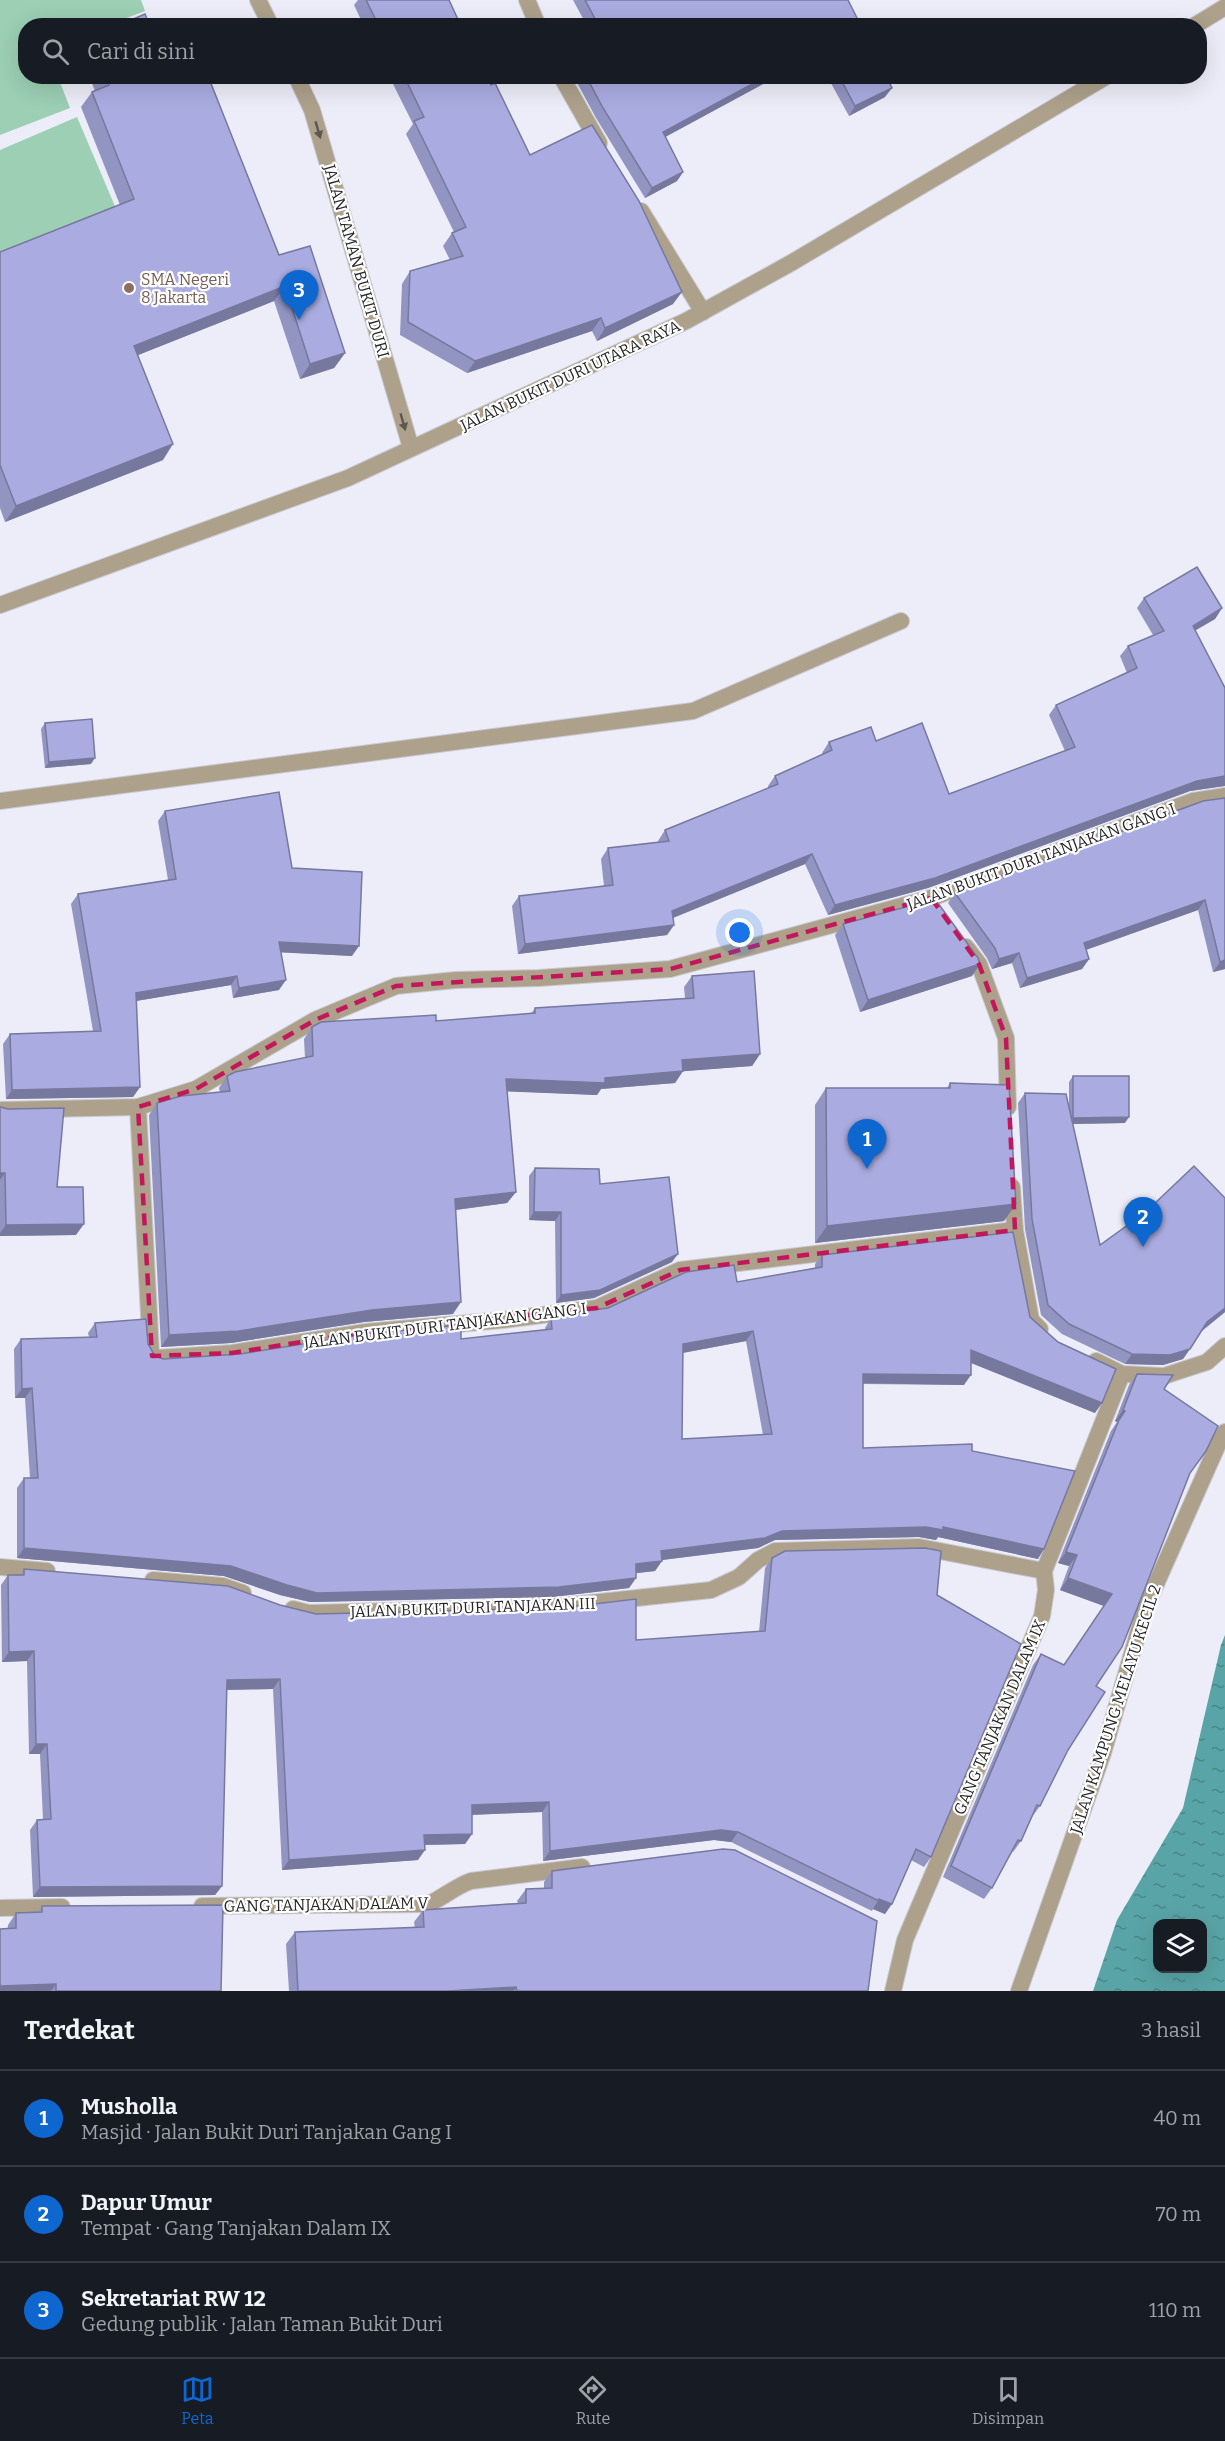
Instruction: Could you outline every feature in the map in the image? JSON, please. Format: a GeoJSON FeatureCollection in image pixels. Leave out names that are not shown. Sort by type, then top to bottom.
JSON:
{"type":"FeatureCollection","features":[{"type":"Feature","properties":{"kind":"street"},"geometry":{"type":"LineString","coordinates":[[258,0],[267,18]]}},
{"type":"Feature","properties":{"kind":"street"},"geometry":{"type":"LineString","coordinates":[[527,0],[535,18]]}},
{"type":"Feature","properties":{"kind":"street"},"geometry":{"type":"LineString","coordinates":[[1207,18],[1225,7]]}},
{"type":"Feature","properties":{"kind":"street","name":"JALAN TAMAN BUKIT DURI"},"geometry":{"type":"LineString","coordinates":[[300,84],[312,110],[411,448]]}},
{"type":"Feature","properties":{"kind":"street"},"geometry":{"type":"LineString","coordinates":[[566,84],[605,153]]}},
{"type":"Feature","properties":{"kind":"street","name":"JALAN BUKIT DURI UTARA RAYA"},"geometry":{"type":"LineString","coordinates":[[0,605],[348,478],[703,312],[791,263],[1093,84]]}},
{"type":"Feature","properties":{"kind":"street"},"geometry":{"type":"LineString","coordinates":[[630,193],[703,312]]}},
{"type":"Feature","properties":{"kind":"street"},"geometry":{"type":"LineString","coordinates":[[0,801],[693,711],[901,621]]}},
{"type":"Feature","properties":{"kind":"street","name":"JALAN BUKIT DURI TANJAKAN GANG I"},"geometry":{"type":"LineString","coordinates":[[0,1110],[138,1107],[195,1089],[315,1020],[396,986],[456,980],[539,978],[670,969],[934,903],[1193,801],[1225,796]]}},
{"type":"Feature","properties":{"kind":"street"},"geometry":{"type":"LineString","coordinates":[[958,936],[979,964],[1006,1038],[1008,1125]]}},
{"type":"Feature","properties":{"kind":"street","name":"JALAN BUKIT DURI TANJAKAN GANG I"},"geometry":{"type":"LineString","coordinates":[[138,1107],[150,1352],[156,1358],[232,1353],[365,1332],[503,1320],[597,1308],[680,1270],[1015,1230]]}},
{"type":"Feature","properties":{"kind":"street"},"geometry":{"type":"LineString","coordinates":[[1011,1171],[1015,1230],[1031,1320],[1049,1336]]}},
{"type":"Feature","properties":{"kind":"street"},"geometry":{"type":"LineString","coordinates":[[1085,1356],[1122,1374],[1164,1376],[1208,1362],[1225,1346]]}},
{"type":"Feature","properties":{"kind":"street","name":"GANG TANJAKAN DALAM IX"},"geometry":{"type":"LineString","coordinates":[[893,1991],[905,1940],[1042,1616],[1046,1590],[1044,1571],[1122,1374]]}},
{"type":"Feature","properties":{"kind":"street","name":"JALAN KAMPUNG MELAYU KECIL 2"},"geometry":{"type":"LineString","coordinates":[[1019,1991],[1102,1753],[1145,1609],[1225,1432]]}},
{"type":"Feature","properties":{"kind":"street","name":"JALAN BUKIT DURI TANJAKAN III"},"geometry":{"type":"LineString","coordinates":[[277,1605],[309,1613],[553,1607],[711,1590],[739,1577],[758,1560],[775,1551],[919,1547],[1044,1571]]}},
{"type":"Feature","properties":{"kind":"street"},"geometry":{"type":"LineString","coordinates":[[0,1567],[63,1573]]}},
{"type":"Feature","properties":{"kind":"street"},"geometry":{"type":"LineString","coordinates":[[132,1578],[223,1586],[256,1598]]}},
{"type":"Feature","properties":{"kind":"street","name":"GANG TANJAKAN DALAM V"},"geometry":{"type":"LineString","coordinates":[[191,1906],[429,1904],[447,1896],[461,1884],[471,1881],[599,1865]]}},
{"type":"Feature","properties":{"kind":"street"},"geometry":{"type":"LineString","coordinates":[[0,1908],[84,1907]]}},
{"type":"Feature","properties":{"kind":"highlighted area"},"geometry":{"type":"Polygon","coordinates":[[[931,898],[979,964],[1006,1038],[1015,1230],[680,1270],[597,1308],[365,1332],[232,1353],[152,1356],[138,1107],[196,1089],[315,1020],[396,986],[670,969],[931,898]]]}},
{"type":"Feature","properties":{"kind":"green space"},"geometry":{"type":"Polygon","coordinates":[[[0,0],[141,0],[145,11],[126,18],[18,18],[18,84],[61,84],[70,108],[0,135],[0,0]]]}},
{"type":"Feature","properties":{"kind":"green space"},"geometry":{"type":"Polygon","coordinates":[[[77,117],[117,211],[0,258],[0,150],[77,117]]]}},
{"type":"Feature","properties":{"kind":"water"},"geometry":{"type":"Polygon","coordinates":[[[1225,1635],[1225,1991],[1093,1991],[1117,1920],[1183,1808],[1225,1635]]]}},
{"type":"Feature","properties":{"kind":"building"},"geometry":{"type":"Polygon","coordinates":[[[366,0],[449,0],[457,18],[375,18],[366,0]]]}},
{"type":"Feature","properties":{"kind":"building"},"geometry":{"type":"Polygon","coordinates":[[[585,0],[848,0],[857,18],[595,18],[585,0]]]}},
{"type":"Feature","properties":{"kind":"building"},"geometry":{"type":"Polygon","coordinates":[[[211,84],[279,255],[310,246],[345,353],[310,364],[285,286],[134,346],[173,444],[16,506],[0,465],[0,252],[134,199],[92,92],[109,85],[211,84]]]}},
{"type":"Feature","properties":{"kind":"building"},"geometry":{"type":"Polygon","coordinates":[[[408,84],[495,84],[530,155],[592,125],[639,201],[682,292],[605,328],[601,318],[475,361],[408,322],[410,271],[463,256],[452,233],[466,227],[414,121],[424,117],[408,84]]]}},
{"type":"Feature","properties":{"kind":"building"},"geometry":{"type":"Polygon","coordinates":[[[590,84],[752,84],[663,132],[683,172],[652,188],[590,84]]]}},
{"type":"Feature","properties":{"kind":"building"},"geometry":{"type":"Polygon","coordinates":[[[843,84],[890,84],[892,88],[855,106],[843,84]]]}},
{"type":"Feature","properties":{"kind":"building"},"geometry":{"type":"Polygon","coordinates":[[[1197,567],[1222,608],[1193,626],[1225,688],[1225,776],[1197,781],[935,878],[835,905],[812,854],[672,911],[674,925],[525,944],[519,896],[613,885],[608,848],[669,841],[665,830],[778,784],[775,776],[832,750],[829,742],[871,727],[876,741],[922,723],[949,794],[1075,747],[1056,705],[1137,668],[1128,646],[1164,631],[1144,598],[1197,567]]]}},
{"type":"Feature","properties":{"kind":"building"},"geometry":{"type":"Polygon","coordinates":[[[92,719],[95,758],[49,762],[45,723],[92,719]]]}},
{"type":"Feature","properties":{"kind":"building"},"geometry":{"type":"Polygon","coordinates":[[[279,792],[292,868],[362,872],[359,946],[279,942],[286,980],[239,988],[237,976],[136,993],[140,1087],[12,1090],[10,1034],[101,1031],[78,894],[176,879],[165,811],[279,792]]]}},
{"type":"Feature","properties":{"kind":"building"},"geometry":{"type":"Polygon","coordinates":[[[1225,798],[1225,960],[1220,962],[1205,900],[1084,943],[1089,959],[1027,978],[1019,953],[999,959],[995,948],[955,893],[1203,801],[1225,798]]]}},
{"type":"Feature","properties":{"kind":"building"},"geometry":{"type":"Polygon","coordinates":[[[935,899],[980,964],[868,1000],[843,924],[935,899]]]}},
{"type":"Feature","properties":{"kind":"building"},"geometry":{"type":"Polygon","coordinates":[[[754,971],[760,1054],[682,1060],[683,1071],[605,1078],[605,1083],[506,1079],[516,1192],[455,1199],[461,1302],[372,1310],[239,1331],[169,1335],[157,1103],[181,1096],[230,1091],[227,1076],[235,1072],[313,1056],[312,1027],[321,1022],[436,1015],[436,1021],[535,1013],[535,1008],[694,998],[692,976],[754,971]]]}},
{"type":"Feature","properties":{"kind":"building"},"geometry":{"type":"Polygon","coordinates":[[[1073,1076],[1129,1076],[1129,1117],[1073,1118],[1073,1076]]]}},
{"type":"Feature","properties":{"kind":"building"},"geometry":{"type":"Polygon","coordinates":[[[950,1083],[1009,1085],[1016,1204],[827,1226],[826,1088],[950,1088],[950,1083]]]}},
{"type":"Feature","properties":{"kind":"building"},"geometry":{"type":"Polygon","coordinates":[[[1025,1093],[1066,1094],[1100,1245],[1132,1222],[1132,1225],[1194,1166],[1225,1198],[1225,1308],[1207,1322],[1190,1349],[1170,1355],[1132,1354],[1069,1324],[1048,1305],[1032,1219],[1025,1093]]]}},
{"type":"Feature","properties":{"kind":"building"},"geometry":{"type":"Polygon","coordinates":[[[0,1107],[8,1109],[64,1108],[57,1187],[83,1187],[84,1224],[6,1225],[5,1173],[0,1173],[0,1107]]]}},
{"type":"Feature","properties":{"kind":"building"},"geometry":{"type":"Polygon","coordinates":[[[535,1168],[599,1169],[600,1184],[669,1177],[678,1254],[600,1290],[561,1295],[561,1212],[534,1212],[535,1168]]]}},
{"type":"Feature","properties":{"kind":"building"},"geometry":{"type":"Polygon","coordinates":[[[1013,1232],[1030,1317],[1058,1342],[1116,1369],[1102,1403],[971,1350],[971,1375],[863,1374],[863,1448],[972,1444],[972,1451],[1075,1471],[1044,1549],[943,1527],[943,1530],[926,1527],[782,1531],[765,1538],[661,1551],[662,1561],[636,1564],[636,1578],[559,1587],[317,1593],[231,1566],[24,1548],[24,1478],[38,1478],[32,1388],[22,1389],[21,1339],[97,1337],[95,1323],[146,1319],[148,1344],[155,1356],[163,1359],[240,1354],[373,1333],[461,1325],[461,1339],[552,1329],[551,1318],[563,1318],[563,1314],[608,1308],[686,1272],[734,1265],[737,1282],[822,1267],[822,1255],[1013,1232]],[[753,1331],[683,1344],[682,1439],[772,1434],[753,1331]]]}},
{"type":"Feature","properties":{"kind":"building"},"geometry":{"type":"Polygon","coordinates":[[[1137,1374],[1173,1375],[1164,1389],[1218,1426],[1206,1451],[1190,1473],[1122,1647],[1096,1686],[1105,1692],[1068,1750],[1040,1806],[1037,1805],[1021,1841],[1018,1840],[992,1888],[951,1866],[1041,1654],[1064,1665],[1112,1594],[1068,1578],[1077,1555],[1066,1552],[1119,1420],[1125,1411],[1123,1410],[1137,1374]]]}},
{"type":"Feature","properties":{"kind":"building"},"geometry":{"type":"Polygon","coordinates":[[[925,1548],[941,1551],[937,1595],[1021,1644],[931,1857],[916,1849],[892,1904],[879,1899],[879,1901],[738,1832],[721,1830],[550,1851],[549,1802],[472,1805],[472,1834],[424,1835],[425,1850],[289,1860],[280,1679],[227,1680],[222,1886],[40,1887],[37,1820],[51,1819],[47,1744],[36,1744],[34,1651],[9,1652],[8,1575],[24,1575],[24,1569],[228,1586],[280,1605],[316,1614],[560,1608],[636,1599],[636,1640],[765,1631],[772,1558],[785,1551],[925,1548]]]}},
{"type":"Feature","properties":{"kind":"building"},"geometry":{"type":"Polygon","coordinates":[[[723,1849],[735,1850],[877,1921],[868,1991],[517,1991],[516,1987],[448,1991],[298,1991],[295,1932],[424,1927],[423,1910],[526,1903],[526,1889],[552,1888],[552,1871],[723,1849]]]}},
{"type":"Feature","properties":{"kind":"building"},"geometry":{"type":"Polygon","coordinates":[[[223,1905],[221,1991],[56,1991],[56,1984],[0,1986],[0,1929],[16,1928],[16,1913],[42,1912],[42,1906],[223,1905]]]}},
{"type":"Feature","properties":{"kind":"place","name":"SMA Negeri 8 Jakarta"},"geometry":{"type":"Point","coordinates":[129,288]}},
{"type":"Feature","properties":{"kind":"place","name":"Sekretariat RW 12"},"geometry":{"type":"Point","coordinates":[299,320]}},
{"type":"Feature","properties":{"kind":"place","name":"Musholla"},"geometry":{"type":"Point","coordinates":[867,1169]}},
{"type":"Feature","properties":{"kind":"place","name":"Dapur Umur"},"geometry":{"type":"Point","coordinates":[1143,1247]}}]}
